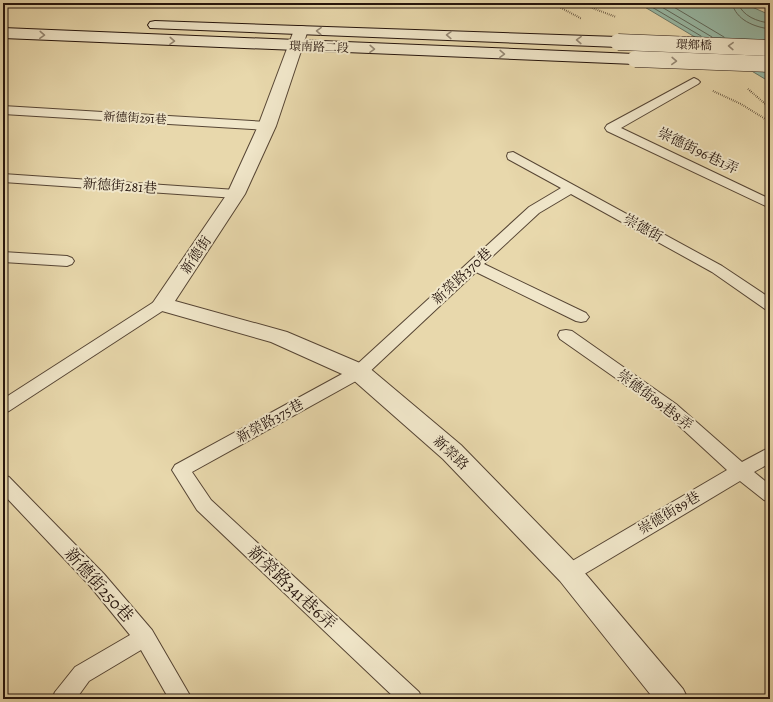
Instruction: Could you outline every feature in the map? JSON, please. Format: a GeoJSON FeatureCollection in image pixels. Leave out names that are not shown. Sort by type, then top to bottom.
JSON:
{"type":"FeatureCollection","features":[{"type":"Feature","properties":{"kind":"main road","name":"環南路二段"},"geometry":{"type":"LineString","coordinates":[[3,24],[98,23]]}},
{"type":"Feature","properties":{"kind":"main road","name":"環南路二段"},"geometry":{"type":"LineString","coordinates":[[3,24],[298,38],[635,59]]}},
{"type":"Feature","properties":{"kind":"main road","name":"環南路二段"},"geometry":{"type":"LineString","coordinates":[[138,24],[298,38],[618,42]]}},
{"type":"Feature","properties":{"kind":"main road","name":"新德街"},"geometry":{"type":"LineString","coordinates":[[162,304],[236,194],[267,126],[298,38]]}},
{"type":"Feature","properties":{"kind":"main road","name":"環鄉橋"},"geometry":{"type":"LineString","coordinates":[[618,42],[770,48]]}},
{"type":"Feature","properties":{"kind":"main road","name":"環鄉橋"},"geometry":{"type":"LineString","coordinates":[[635,59],[770,64]]}},
{"type":"Feature","properties":{"kind":"main road","name":"新榮路"},"geometry":{"type":"LineString","coordinates":[[162,304],[279,337],[359,372],[452,452],[569,573],[672,699]]}},
{"type":"Feature","properties":{"kind":"lane","name":"崇德街96巷1弄"},"geometry":{"type":"LineString","coordinates":[[694,82],[611,128],[770,204]]}},
{"type":"Feature","properties":{"kind":"lane","name":"新德街291巷"},"geometry":{"type":"LineString","coordinates":[[3,110],[267,126]]}},
{"type":"Feature","properties":{"kind":"lane","name":"崇德街"},"geometry":{"type":"LineString","coordinates":[[513,156],[717,269],[770,305]]}},
{"type":"Feature","properties":{"kind":"lane","name":"新德街281巷"},"geometry":{"type":"LineString","coordinates":[[3,178],[236,194]]}},
{"type":"Feature","properties":{"kind":"lane","name":"新榮路370巷"},"geometry":{"type":"LineString","coordinates":[[359,372],[534,210],[571,188]]}},
{"type":"Feature","properties":{"kind":"lane"},"geometry":{"type":"LineString","coordinates":[[3,257],[67,261]]}},
{"type":"Feature","properties":{"kind":"lane"},"geometry":{"type":"LineString","coordinates":[[474,265],[580,317]]}},
{"type":"Feature","properties":{"kind":"lane","name":"新德街"},"geometry":{"type":"LineString","coordinates":[[3,407],[162,304]]}},
{"type":"Feature","properties":{"kind":"lane","name":"崇德街89巷8弄"},"geometry":{"type":"LineString","coordinates":[[566,335],[670,408],[740,471],[770,495]]}},
{"type":"Feature","properties":{"kind":"lane","name":"新榮路375巷"},"geometry":{"type":"LineString","coordinates":[[181,470],[359,372]]}},
{"type":"Feature","properties":{"kind":"lane","name":"崇德街89巷"},"geometry":{"type":"LineString","coordinates":[[569,573],[770,454]]}},
{"type":"Feature","properties":{"kind":"lane","name":"新榮路341巷6弄"},"geometry":{"type":"LineString","coordinates":[[181,470],[204,505],[411,699]]}},
{"type":"Feature","properties":{"kind":"lane","name":"新德街250巷"},"geometry":{"type":"LineString","coordinates":[[3,482],[97,580],[145,637],[181,699]]}},
{"type":"Feature","properties":{"kind":"lane"},"geometry":{"type":"LineString","coordinates":[[63,699],[82,674],[145,637]]}},
{"type":"Feature","properties":{"kind":"path"},"geometry":{"type":"LineString","coordinates":[[746,88],[770,108]]}},
{"type":"Feature","properties":{"kind":"water"},"geometry":{"type":"Polygon","coordinates":[[[638,3],[743,3],[770,15],[770,82],[638,3]]]}}]}
